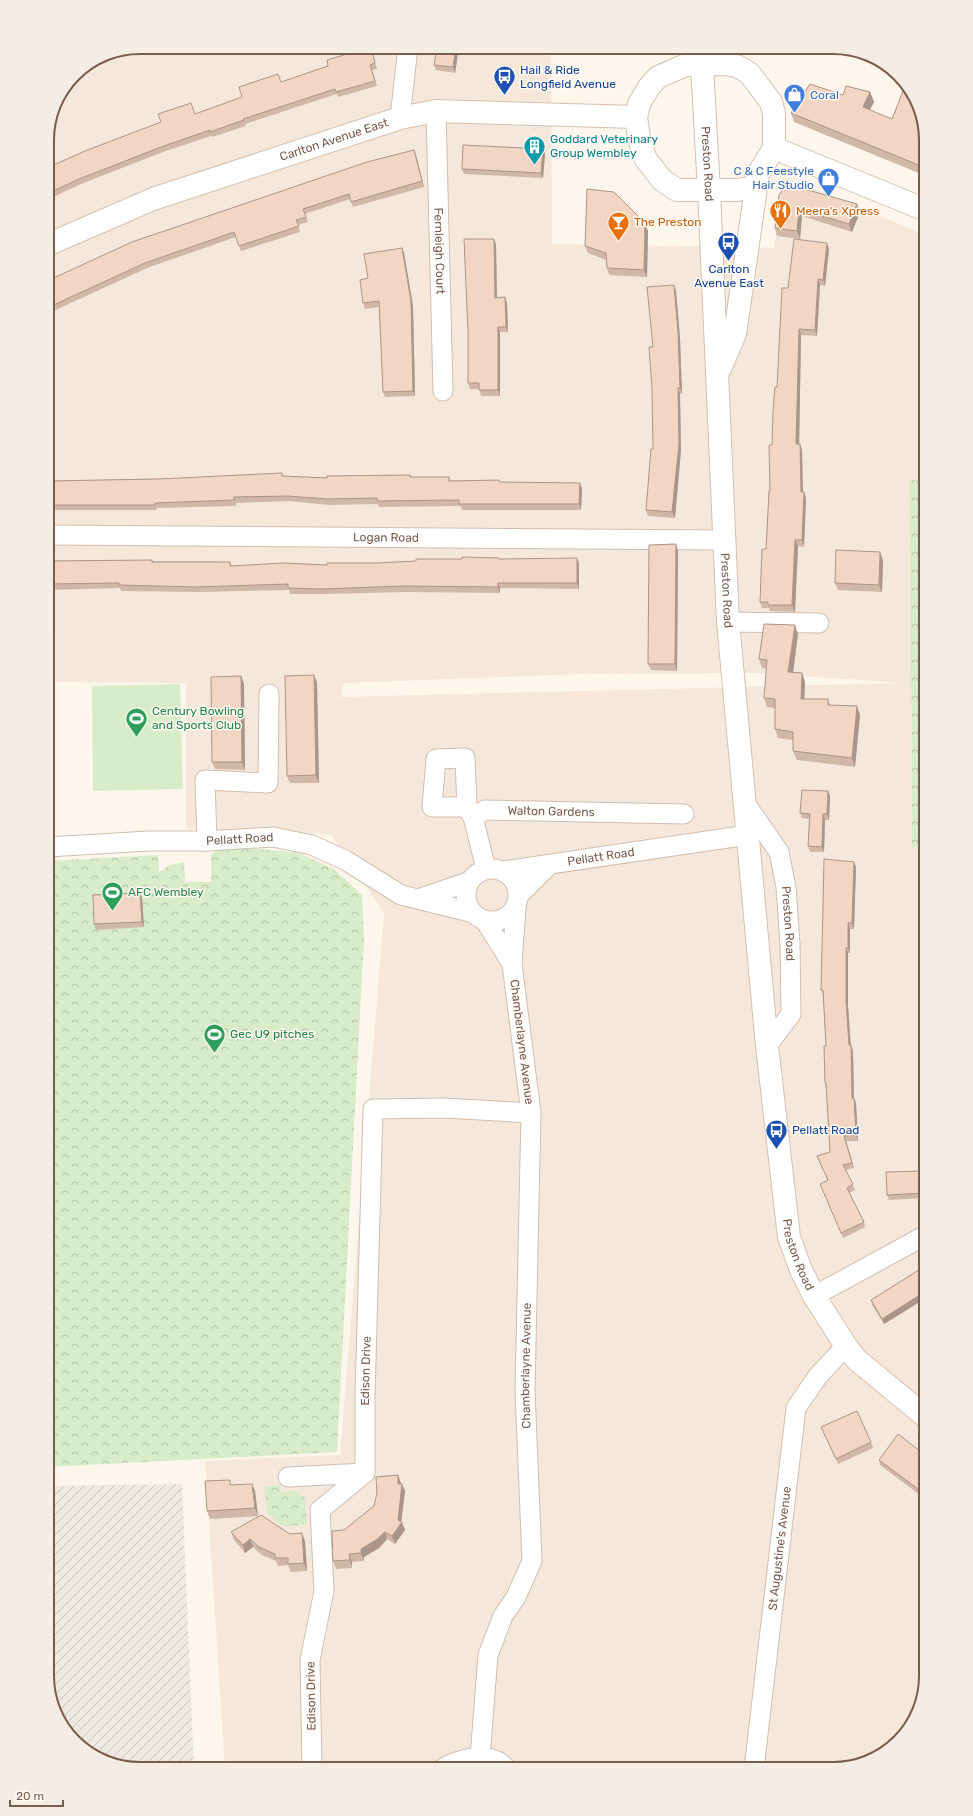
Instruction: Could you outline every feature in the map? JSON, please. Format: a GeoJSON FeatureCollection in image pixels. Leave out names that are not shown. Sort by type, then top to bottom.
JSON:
{"type":"FeatureCollection","features":[{"type":"Feature","properties":{"kind":"street"},"geometry":{"type":"LineString","coordinates":[[400,118],[407,54]]}},
{"type":"Feature","properties":{"kind":"street"},"geometry":{"type":"LineString","coordinates":[[701,56],[724,64],[737,66],[749,73],[757,82],[771,102],[775,137],[774,148],[758,174],[756,187],[737,190],[677,190],[662,180],[645,158],[639,138],[636,117],[639,104],[649,87],[658,77],[686,65],[701,56]]}},
{"type":"Feature","properties":{"kind":"street","name":"Preston Road"},"geometry":{"type":"LineString","coordinates":[[701,56],[709,191],[728,622],[767,1046],[789,1237],[801,1270],[814,1296],[846,1346],[857,1360],[919,1411]]}},
{"type":"Feature","properties":{"kind":"street","name":"Carlton Avenue East"},"geometry":{"type":"LineString","coordinates":[[54,242],[153,199],[400,118],[436,111],[636,117]]}},
{"type":"Feature","properties":{"kind":"street","name":"Fernleigh Court"},"geometry":{"type":"LineString","coordinates":[[436,111],[443,391]]}},
{"type":"Feature","properties":{"kind":"street"},"geometry":{"type":"LineString","coordinates":[[774,148],[919,207]]}},
{"type":"Feature","properties":{"kind":"street","name":"Preston Road"},"geometry":{"type":"LineString","coordinates":[[717,376],[734,334],[756,187]]}},
{"type":"Feature","properties":{"kind":"street","name":"Logan Road"},"geometry":{"type":"LineString","coordinates":[[54,535],[724,540]]}},
{"type":"Feature","properties":{"kind":"street"},"geometry":{"type":"LineString","coordinates":[[728,622],[819,623]]}},
{"type":"Feature","properties":{"kind":"street"},"geometry":{"type":"LineString","coordinates":[[207,842],[205,780],[268,783],[269,694]]}},
{"type":"Feature","properties":{"kind":"street","name":"Preston Road"},"geometry":{"type":"LineString","coordinates":[[745,803],[779,852],[786,887],[790,942],[792,1014],[767,1046]]}},
{"type":"Feature","properties":{"kind":"street","name":"Walton Gardens"},"geometry":{"type":"LineString","coordinates":[[495,870],[470,812],[485,810],[684,814]]}},
{"type":"Feature","properties":{"kind":"street","name":"Pellatt Road"},"geometry":{"type":"LineString","coordinates":[[418,899],[468,882],[475,873],[549,865],[748,836]]}},
{"type":"Feature","properties":{"kind":"street","name":"Pellatt Road"},"geometry":{"type":"LineString","coordinates":[[54,847],[149,841],[207,842],[273,837],[312,845],[345,860],[402,895],[470,912],[486,922]]}},
{"type":"Feature","properties":{"kind":"street"},"geometry":{"type":"LineString","coordinates":[[486,922],[502,920],[549,865]]}},
{"type":"Feature","properties":{"kind":"street"},"geometry":{"type":"LineString","coordinates":[[495,870],[515,881],[517,901]]}},
{"type":"Feature","properties":{"kind":"street"},"geometry":{"type":"LineString","coordinates":[[468,882],[464,896],[470,912]]}},
{"type":"Feature","properties":{"kind":"street","name":"Chamberlayne Avenue"},"geometry":{"type":"LineString","coordinates":[[480,1758],[488,1655],[503,1616],[516,1597],[532,1562],[525,1390],[531,1113],[512,964],[517,901]]}},
{"type":"Feature","properties":{"kind":"street","name":"Chamberlayne Avenue"},"geometry":{"type":"LineString","coordinates":[[486,922],[512,964]]}},
{"type":"Feature","properties":{"kind":"street","name":"Edison Drive"},"geometry":{"type":"LineString","coordinates":[[312,1762],[310,1660],[324,1591],[320,1510],[365,1473],[365,1396],[373,1109],[444,1108],[531,1113]]}},
{"type":"Feature","properties":{"kind":"street"},"geometry":{"type":"LineString","coordinates":[[814,1296],[919,1239]]}},
{"type":"Feature","properties":{"kind":"street","name":"St Augustine's Avenue"},"geometry":{"type":"LineString","coordinates":[[755,1762],[796,1408],[818,1376],[846,1346]]}},
{"type":"Feature","properties":{"kind":"street"},"geometry":{"type":"LineString","coordinates":[[288,1477],[365,1473]]}},
{"type":"Feature","properties":{"kind":"street"},"geometry":{"type":"LineString","coordinates":[[454,1762],[463,1759],[480,1758],[498,1762]]}},
{"type":"Feature","properties":{"kind":"shaded area"},"geometry":{"type":"Polygon","coordinates":[[[140,54],[551,54],[552,244],[774,248],[785,177],[919,232],[919,481],[910,480],[912,847],[919,848],[919,1676],[916,1698],[910,1714],[898,1733],[881,1747],[855,1759],[838,1762],[225,1762],[205,1461],[340,1455],[384,913],[331,834],[186,829],[186,683],[54,682],[54,135],[63,102],[75,83],[92,69],[113,59],[140,54]],[[753,673],[582,674],[343,683],[341,697],[904,683],[753,673]]]}},
{"type":"Feature","properties":{"kind":"shaded area"},"geometry":{"type":"Polygon","coordinates":[[[182,1484],[194,1762],[135,1762],[102,1753],[83,1741],[75,1733],[63,1714],[57,1698],[54,1681],[54,1486],[182,1484]]]}},
{"type":"Feature","properties":{"kind":"green space"},"geometry":{"type":"Polygon","coordinates":[[[910,480],[919,481],[919,848],[912,847],[910,480]]]}},
{"type":"Feature","properties":{"kind":"green space","name":"Century Bowling and Sports Club"},"geometry":{"type":"Polygon","coordinates":[[[180,684],[183,789],[93,791],[92,686],[180,684]]]}},
{"type":"Feature","properties":{"kind":"green space"},"geometry":{"type":"Polygon","coordinates":[[[249,848],[298,853],[334,869],[362,895],[364,938],[337,1452],[54,1467],[54,861],[158,855],[159,872],[170,865],[184,862],[185,882],[211,882],[211,855],[217,850],[249,848]]]}},
{"type":"Feature","properties":{"kind":"green space"},"geometry":{"type":"Polygon","coordinates":[[[281,1485],[281,1492],[295,1491],[305,1498],[307,1525],[282,1526],[268,1514],[264,1487],[281,1485]]]}},
{"type":"Feature","properties":{"kind":"building"},"geometry":{"type":"Polygon","coordinates":[[[347,54],[373,54],[375,63],[370,65],[375,81],[336,92],[335,89],[243,119],[244,120],[210,132],[210,130],[161,147],[79,179],[54,191],[54,165],[85,151],[161,122],[158,114],[191,103],[195,114],[242,97],[239,87],[278,74],[281,82],[328,66],[327,60],[347,54]]]}},
{"type":"Feature","properties":{"kind":"building"},"geometry":{"type":"Polygon","coordinates":[[[436,54],[455,54],[453,67],[434,65],[436,54]]]}},
{"type":"Feature","properties":{"kind":"building"},"geometry":{"type":"Polygon","coordinates":[[[810,84],[843,95],[846,86],[870,92],[863,107],[892,119],[903,91],[916,118],[919,140],[919,165],[791,113],[810,84]]]}},
{"type":"Feature","properties":{"kind":"building"},"geometry":{"type":"Polygon","coordinates":[[[463,145],[543,149],[541,173],[462,169],[463,145]]]}},
{"type":"Feature","properties":{"kind":"building"},"geometry":{"type":"Polygon","coordinates":[[[414,150],[422,181],[351,202],[349,194],[303,209],[306,217],[296,220],[299,226],[239,246],[234,232],[145,263],[54,305],[54,278],[132,242],[367,162],[414,150]]]}},
{"type":"Feature","properties":{"kind":"building"},"geometry":{"type":"Polygon","coordinates":[[[787,184],[857,204],[849,224],[799,209],[797,231],[775,228],[779,195],[787,184]]]}},
{"type":"Feature","properties":{"kind":"building","name":"The Preston"},"geometry":{"type":"Polygon","coordinates":[[[587,189],[614,192],[645,223],[644,270],[607,268],[606,253],[585,246],[587,189]]]}},
{"type":"Feature","properties":{"kind":"building"},"geometry":{"type":"Polygon","coordinates":[[[464,239],[494,239],[495,298],[505,297],[506,327],[498,327],[498,390],[479,390],[479,383],[468,383],[468,331],[464,239]]]}},
{"type":"Feature","properties":{"kind":"building"},"geometry":{"type":"Polygon","coordinates":[[[794,239],[827,243],[823,280],[818,279],[815,330],[799,329],[796,444],[800,444],[801,492],[804,492],[802,540],[795,540],[792,605],[768,605],[768,602],[760,602],[762,549],[766,549],[770,491],[769,445],[772,445],[775,387],[777,387],[782,288],[788,288],[794,239]]]}},
{"type":"Feature","properties":{"kind":"building"},"geometry":{"type":"Polygon","coordinates":[[[402,248],[411,301],[413,391],[383,392],[379,301],[363,303],[360,280],[368,278],[364,254],[402,248]]]}},
{"type":"Feature","properties":{"kind":"building"},"geometry":{"type":"Polygon","coordinates":[[[674,285],[678,332],[680,388],[678,388],[679,444],[672,512],[646,510],[651,449],[653,449],[652,389],[649,347],[653,347],[647,287],[674,285]]]}},
{"type":"Feature","properties":{"kind":"building"},"geometry":{"type":"Polygon","coordinates":[[[282,473],[282,476],[327,478],[327,476],[410,475],[410,477],[449,477],[449,481],[499,480],[499,482],[580,483],[579,504],[459,504],[459,500],[377,501],[377,498],[327,499],[287,496],[234,497],[234,500],[155,503],[155,505],[54,505],[54,481],[159,479],[282,473]]]}},
{"type":"Feature","properties":{"kind":"building"},"geometry":{"type":"Polygon","coordinates":[[[676,544],[675,664],[648,664],[649,545],[676,544]]]}},
{"type":"Feature","properties":{"kind":"building"},"geometry":{"type":"Polygon","coordinates":[[[836,550],[880,552],[879,585],[835,583],[836,550]]]}},
{"type":"Feature","properties":{"kind":"building"},"geometry":{"type":"Polygon","coordinates":[[[462,557],[499,559],[577,558],[577,583],[498,583],[498,587],[403,586],[322,589],[288,588],[288,584],[196,587],[119,585],[119,583],[54,584],[54,561],[152,560],[152,562],[230,562],[230,566],[283,563],[327,565],[327,563],[416,561],[416,559],[462,559],[462,557]]]}},
{"type":"Feature","properties":{"kind":"building"},"geometry":{"type":"Polygon","coordinates":[[[764,624],[795,625],[788,672],[802,673],[801,699],[828,699],[828,705],[857,706],[852,758],[793,751],[793,732],[775,729],[775,699],[764,698],[767,660],[759,659],[764,624]]]}},
{"type":"Feature","properties":{"kind":"building"},"geometry":{"type":"Polygon","coordinates":[[[314,675],[316,775],[287,776],[285,676],[314,675]]]}},
{"type":"Feature","properties":{"kind":"building"},"geometry":{"type":"Polygon","coordinates":[[[241,676],[242,762],[212,762],[211,677],[241,676]]]}},
{"type":"Feature","properties":{"kind":"building"},"geometry":{"type":"Polygon","coordinates":[[[802,790],[828,791],[827,814],[823,814],[822,847],[808,846],[810,814],[800,813],[802,790]]]}},
{"type":"Feature","properties":{"kind":"building"},"geometry":{"type":"Polygon","coordinates":[[[824,859],[854,862],[852,923],[848,923],[848,948],[846,948],[846,1001],[849,1045],[851,1045],[852,1098],[854,1098],[856,1135],[844,1136],[852,1163],[843,1165],[853,1184],[847,1188],[864,1222],[841,1233],[820,1184],[828,1180],[817,1156],[830,1152],[825,1083],[824,1046],[826,1046],[823,990],[821,990],[824,859]]]}},
{"type":"Feature","properties":{"kind":"building"},"geometry":{"type":"Polygon","coordinates":[[[140,893],[142,922],[94,924],[93,895],[140,893]]]}},
{"type":"Feature","properties":{"kind":"building"},"geometry":{"type":"Polygon","coordinates":[[[919,1171],[919,1193],[887,1195],[886,1172],[919,1171]]]}},
{"type":"Feature","properties":{"kind":"building"},"geometry":{"type":"Polygon","coordinates":[[[919,1270],[919,1295],[882,1319],[871,1300],[919,1270]]]}},
{"type":"Feature","properties":{"kind":"building"},"geometry":{"type":"Polygon","coordinates":[[[857,1411],[871,1442],[836,1459],[821,1427],[857,1411]]]}},
{"type":"Feature","properties":{"kind":"building"},"geometry":{"type":"Polygon","coordinates":[[[898,1434],[919,1450],[919,1490],[879,1460],[898,1434]]]}},
{"type":"Feature","properties":{"kind":"building"},"geometry":{"type":"Polygon","coordinates":[[[398,1475],[398,1484],[402,1484],[398,1520],[402,1522],[392,1536],[385,1532],[376,1540],[361,1549],[361,1553],[349,1554],[350,1560],[333,1561],[332,1531],[344,1530],[374,1506],[377,1493],[376,1477],[398,1475]]]}},
{"type":"Feature","properties":{"kind":"building"},"geometry":{"type":"Polygon","coordinates":[[[230,1480],[230,1485],[252,1484],[255,1508],[207,1511],[205,1481],[230,1480]]]}},
{"type":"Feature","properties":{"kind":"building"},"geometry":{"type":"Polygon","coordinates":[[[261,1515],[290,1534],[302,1533],[304,1563],[288,1564],[288,1558],[275,1558],[275,1554],[259,1547],[250,1539],[243,1545],[231,1532],[261,1515]]]}},
{"type":"Feature","properties":{"kind":"place","name":"Hail & Ride Longfield Avenue"},"geometry":{"type":"Point","coordinates":[504,96]}},
{"type":"Feature","properties":{"kind":"place","name":"Coral"},"geometry":{"type":"Point","coordinates":[795,114]}},
{"type":"Feature","properties":{"kind":"place","name":"Goddard Veterinary Group Wembley"},"geometry":{"type":"Point","coordinates":[535,166]}},
{"type":"Feature","properties":{"kind":"place","name":"C & C Feestyle Hair Studio"},"geometry":{"type":"Point","coordinates":[829,198]}},
{"type":"Feature","properties":{"kind":"place","name":"Meera's Xpress"},"geometry":{"type":"Point","coordinates":[780,230]}},
{"type":"Feature","properties":{"kind":"place","name":"The Preston"},"geometry":{"type":"Point","coordinates":[618,242]}},
{"type":"Feature","properties":{"kind":"place","name":"Carlton Avenue East"},"geometry":{"type":"Point","coordinates":[729,262]}},
{"type":"Feature","properties":{"kind":"place","name":"Century Bowling and Sports Club"},"geometry":{"type":"Point","coordinates":[137,738]}},
{"type":"Feature","properties":{"kind":"place","name":"AFC Wembley"},"geometry":{"type":"Point","coordinates":[113,912]}},
{"type":"Feature","properties":{"kind":"place","name":"Gec U9 pitches"},"geometry":{"type":"Point","coordinates":[215,1054]}},
{"type":"Feature","properties":{"kind":"place","name":"Pellatt Road"},"geometry":{"type":"Point","coordinates":[776,1150]}}]}
